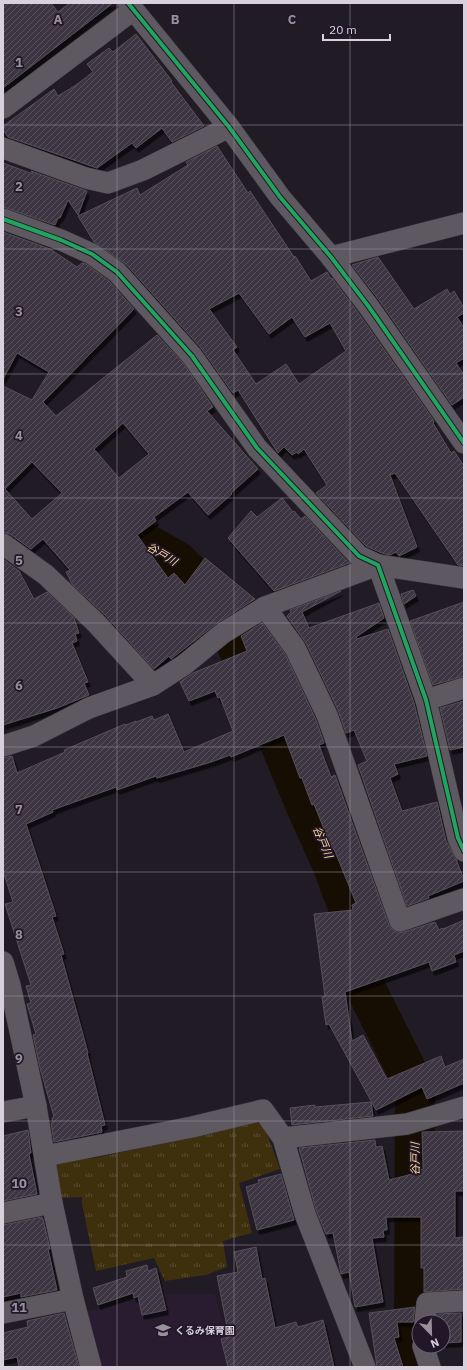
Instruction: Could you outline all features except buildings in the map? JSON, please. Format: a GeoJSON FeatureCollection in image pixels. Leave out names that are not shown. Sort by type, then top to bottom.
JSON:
{"type":"FeatureCollection","features":[{"type":"Feature","properties":{"kind":"street"},"geometry":{"type":"LineString","coordinates":[[3,108],[131,7],[229,127],[280,196],[332,257],[369,307],[464,443]]}},
{"type":"Feature","properties":{"kind":"street"},"geometry":{"type":"LineString","coordinates":[[3,148],[86,178],[108,183],[143,170],[229,127]]}},
{"type":"Feature","properties":{"kind":"street"},"geometry":{"type":"LineString","coordinates":[[3,218],[92,254],[117,272],[192,356],[257,448],[359,556],[378,565],[464,578]]}},
{"type":"Feature","properties":{"kind":"street"},"geometry":{"type":"LineString","coordinates":[[332,257],[464,223]]}},
{"type":"Feature","properties":{"kind":"street"},"geometry":{"type":"LineString","coordinates":[[3,544],[46,575],[96,623],[154,686]]}},
{"type":"Feature","properties":{"kind":"street"},"geometry":{"type":"LineString","coordinates":[[3,746],[34,736],[89,708],[154,686],[229,630],[265,607],[378,565]]}},
{"type":"Feature","properties":{"kind":"street"},"geometry":{"type":"LineString","coordinates":[[378,565],[426,700],[462,841]]}},
{"type":"Feature","properties":{"kind":"street"},"geometry":{"type":"LineString","coordinates":[[265,607],[295,648],[327,715],[400,921],[464,899]]}},
{"type":"Feature","properties":{"kind":"street"},"geometry":{"type":"LineString","coordinates":[[426,700],[464,688]]}},
{"type":"Feature","properties":{"kind":"street"},"geometry":{"type":"LineString","coordinates":[[3,962],[10,985],[36,1106],[52,1203],[73,1299],[91,1367]]}},
{"type":"Feature","properties":{"kind":"street"},"geometry":{"type":"LineString","coordinates":[[3,1112],[36,1106]]}},
{"type":"Feature","properties":{"kind":"street"},"geometry":{"type":"LineString","coordinates":[[283,1138],[414,1121],[464,1107]]}},
{"type":"Feature","properties":{"kind":"street"},"geometry":{"type":"LineString","coordinates":[[45,1156],[192,1127],[262,1110],[283,1138],[305,1214],[365,1367]]}},
{"type":"Feature","properties":{"kind":"street"},"geometry":{"type":"LineString","coordinates":[[3,1213],[52,1203]]}},
{"type":"Feature","properties":{"kind":"street"},"geometry":{"type":"LineString","coordinates":[[3,1313],[73,1299]]}},
{"type":"Feature","properties":{"kind":"street"},"geometry":{"type":"LineString","coordinates":[[426,1314],[427,1303],[464,1301]]}},
{"type":"Feature","properties":{"kind":"street"},"geometry":{"type":"LineString","coordinates":[[426,1354],[430,1367]]}},
{"type":"Feature","properties":{"kind":"shaded area"},"geometry":{"type":"Polygon","coordinates":[[[157,1294],[214,1294],[226,1329],[278,1323],[285,1367],[99,1367],[84,1312],[157,1294]]]}},
{"type":"Feature","properties":{"kind":"green space"},"geometry":{"type":"Polygon","coordinates":[[[253,1119],[265,1128],[280,1169],[239,1183],[252,1233],[223,1241],[227,1267],[205,1275],[165,1281],[154,1258],[96,1271],[82,1204],[82,1197],[59,1198],[51,1161],[95,1158],[155,1145],[253,1119]]]}},
{"type":"Feature","properties":{"kind":"waterway","name":"谷戸川"},"geometry":{"type":"LineString","coordinates":[[102,503],[136,538],[177,561],[216,599],[332,864],[348,907],[362,981],[415,1087],[414,1345],[419,1367]]}},
{"type":"Feature","properties":{"kind":"cycle path"},"geometry":{"type":"LineString","coordinates":[[128,3],[229,127],[280,197],[331,257],[369,307],[464,443]]}},
{"type":"Feature","properties":{"kind":"cycle path"},"geometry":{"type":"LineString","coordinates":[[3,219],[61,240],[92,254],[117,272],[192,356],[257,448],[359,556],[378,565],[426,700],[458,838],[464,851]]}},
{"type":"Feature","properties":{"kind":"place","name":"くるみ保育園"},"geometry":{"type":"Point","coordinates":[163,1330]}}]}
